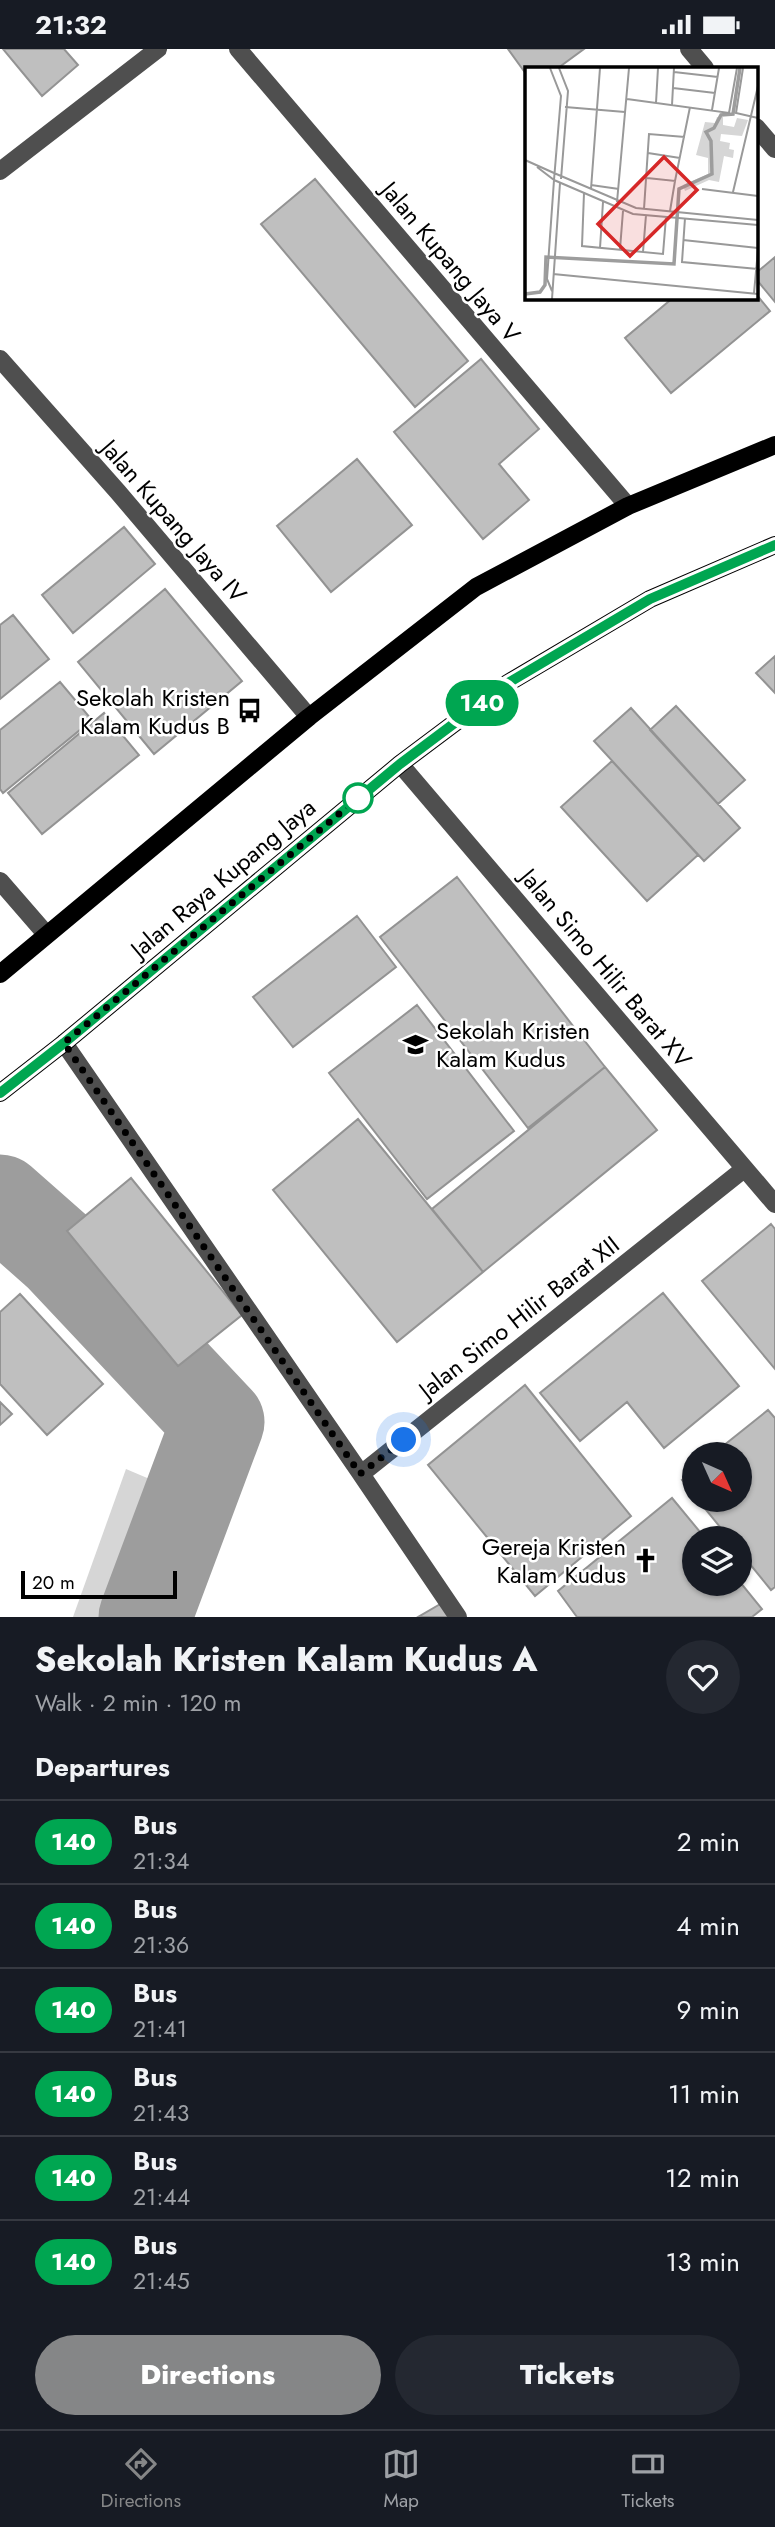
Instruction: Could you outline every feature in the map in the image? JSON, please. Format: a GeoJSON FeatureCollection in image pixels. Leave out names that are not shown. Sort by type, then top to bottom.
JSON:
{"type":"FeatureCollection","features":[{"type":"Feature","properties":{"kind":"main road"},"geometry":{"type":"LineString","coordinates":[[0,974],[309,717],[476,587],[628,506],[775,445]]}},
{"type":"Feature","properties":{"kind":"main road","name":"Jalan Raya Kupang Jaya"},"geometry":{"type":"LineString","coordinates":[[0,1093],[400,764],[508,683],[650,599],[775,545]]}},
{"type":"Feature","properties":{"kind":"street"},"geometry":{"type":"LineString","coordinates":[[0,171],[158,49]]}},
{"type":"Feature","properties":{"kind":"street","name":"Jalan Kupang Jaya V"},"geometry":{"type":"LineString","coordinates":[[238,49],[628,506]]}},
{"type":"Feature","properties":{"kind":"street"},"geometry":{"type":"LineString","coordinates":[[688,49],[704,67]]}},
{"type":"Feature","properties":{"kind":"street"},"geometry":{"type":"LineString","coordinates":[[758,129],[775,149]]}},
{"type":"Feature","properties":{"kind":"street","name":"Jalan Kupang Jaya IV"},"geometry":{"type":"LineString","coordinates":[[0,359],[118,492],[309,717]]}},
{"type":"Feature","properties":{"kind":"street","name":"Jalan Simo Hilir Barat XV"},"geometry":{"type":"LineString","coordinates":[[400,764],[775,1204]]}},
{"type":"Feature","properties":{"kind":"street"},"geometry":{"type":"LineString","coordinates":[[0,881],[46,934]]}},
{"type":"Feature","properties":{"kind":"street"},"geometry":{"type":"LineString","coordinates":[[64,1043],[458,1617]]}},
{"type":"Feature","properties":{"kind":"street","name":"Jalan Simo Hilir Barat XII"},"geometry":{"type":"LineString","coordinates":[[360,1474],[744,1169]]}},
{"type":"Feature","properties":{"kind":"shaded area"},"geometry":{"type":"Polygon","coordinates":[[[126,1469],[232,1514],[190,1617],[73,1617],[126,1469]]]}},
{"type":"Feature","properties":{"kind":"building"},"geometry":{"type":"Polygon","coordinates":[[[3,49],[64,49],[78,65],[42,96],[3,49]]]}},
{"type":"Feature","properties":{"kind":"building"},"geometry":{"type":"Polygon","coordinates":[[[508,49],[584,49],[559,67],[525,67],[525,73],[508,49]]]}},
{"type":"Feature","properties":{"kind":"building"},"geometry":{"type":"Polygon","coordinates":[[[315,179],[468,361],[415,407],[261,224],[315,179]]]}},
{"type":"Feature","properties":{"kind":"building"},"geometry":{"type":"Polygon","coordinates":[[[775,257],[775,302],[758,281],[758,271],[775,257]]]}},
{"type":"Feature","properties":{"kind":"building"},"geometry":{"type":"Polygon","coordinates":[[[758,296],[770,311],[671,393],[625,338],[672,299],[758,299],[758,296]]]}},
{"type":"Feature","properties":{"kind":"building"},"geometry":{"type":"Polygon","coordinates":[[[481,359],[539,429],[499,464],[529,500],[483,539],[394,432],[481,359]]]}},
{"type":"Feature","properties":{"kind":"building"},"geometry":{"type":"Polygon","coordinates":[[[357,459],[412,525],[331,592],[277,526],[357,459]]]}},
{"type":"Feature","properties":{"kind":"building"},"geometry":{"type":"Polygon","coordinates":[[[124,527],[155,564],[73,633],[42,595],[124,527]]]}},
{"type":"Feature","properties":{"kind":"building"},"geometry":{"type":"Polygon","coordinates":[[[165,589],[242,681],[154,754],[78,662],[165,589]]]}},
{"type":"Feature","properties":{"kind":"building"},"geometry":{"type":"Polygon","coordinates":[[[13,615],[49,659],[0,699],[0,625],[13,615]]]}},
{"type":"Feature","properties":{"kind":"building"},"geometry":{"type":"Polygon","coordinates":[[[775,656],[775,693],[756,673],[775,656]]]}},
{"type":"Feature","properties":{"kind":"building"},"geometry":{"type":"Polygon","coordinates":[[[60,682],[92,720],[3,793],[0,789],[0,730],[60,682]]]}},
{"type":"Feature","properties":{"kind":"building"},"geometry":{"type":"Polygon","coordinates":[[[676,706],[745,780],[718,804],[650,730],[676,706]]]}},
{"type":"Feature","properties":{"kind":"building"},"geometry":{"type":"Polygon","coordinates":[[[631,708],[740,828],[704,861],[594,741],[631,708]]]}},
{"type":"Feature","properties":{"kind":"building"},"geometry":{"type":"Polygon","coordinates":[[[104,713],[139,755],[42,834],[8,793],[104,713]]]}},
{"type":"Feature","properties":{"kind":"building"},"geometry":{"type":"Polygon","coordinates":[[[612,761],[698,855],[647,901],[561,807],[612,761]]]}},
{"type":"Feature","properties":{"kind":"building"},"geometry":{"type":"Polygon","coordinates":[[[457,877],[605,1067],[528,1128],[380,937],[457,877]]]}},
{"type":"Feature","properties":{"kind":"building"},"geometry":{"type":"Polygon","coordinates":[[[357,916],[396,967],[293,1047],[253,997],[357,916]]]}},
{"type":"Feature","properties":{"kind":"building"},"geometry":{"type":"Polygon","coordinates":[[[417,1005],[514,1131],[427,1199],[329,1073],[417,1005]]]}},
{"type":"Feature","properties":{"kind":"building"},"geometry":{"type":"Polygon","coordinates":[[[605,1067],[657,1130],[483,1272],[432,1209],[605,1067]]]}},
{"type":"Feature","properties":{"kind":"building"},"geometry":{"type":"Polygon","coordinates":[[[358,1119],[483,1272],[397,1342],[273,1190],[358,1119]]]}},
{"type":"Feature","properties":{"kind":"building"},"geometry":{"type":"Polygon","coordinates":[[[131,1178],[242,1315],[178,1366],[67,1231],[131,1178]]]}},
{"type":"Feature","properties":{"kind":"building"},"geometry":{"type":"Polygon","coordinates":[[[771,1224],[775,1229],[775,1369],[702,1281],[771,1224]]]}},
{"type":"Feature","properties":{"kind":"building"},"geometry":{"type":"Polygon","coordinates":[[[663,1293],[739,1386],[664,1448],[627,1402],[580,1441],[540,1393],[663,1293]]]}},
{"type":"Feature","properties":{"kind":"building"},"geometry":{"type":"Polygon","coordinates":[[[20,1294],[103,1384],[47,1435],[0,1384],[0,1312],[20,1294]]]}},
{"type":"Feature","properties":{"kind":"building"},"geometry":{"type":"Polygon","coordinates":[[[525,1385],[631,1516],[535,1596],[428,1465],[525,1385]]]}},
{"type":"Feature","properties":{"kind":"building"},"geometry":{"type":"Polygon","coordinates":[[[0,1402],[12,1414],[0,1425],[0,1402]]]}},
{"type":"Feature","properties":{"kind":"building"},"geometry":{"type":"Polygon","coordinates":[[[768,1410],[775,1418],[775,1587],[771,1590],[752,1567],[752,1526],[719,1526],[708,1512],[752,1512],[752,1442],[728,1442],[768,1410]]]}},
{"type":"Feature","properties":{"kind":"building","name":"Gereja Kristen Kalam Kudus"},"geometry":{"type":"Polygon","coordinates":[[[672,1498],[695,1526],[682,1526],[682,1596],[751,1596],[762,1609],[752,1617],[577,1617],[558,1591],[672,1498]]]}},
{"type":"Feature","properties":{"kind":"building"},"geometry":{"type":"Polygon","coordinates":[[[442,1603],[451,1617],[418,1617],[442,1603]]]}},
{"type":"Feature","properties":{"kind":"waterway"},"geometry":{"type":"LineString","coordinates":[[0,1201],[59,1253],[218,1422],[145,1617]]}},
{"type":"Feature","properties":{"kind":"bus line","name":"140"},"geometry":{"type":"LineString","coordinates":[[0,1093],[400,764],[508,683],[650,599],[775,545]]}},
{"type":"Feature","properties":{"kind":"place","name":"Sekolah Kristen Kalam Kudus B"},"geometry":{"type":"Point","coordinates":[250,711]}},
{"type":"Feature","properties":{"kind":"place","name":"Sekolah Kristen Kalam Kudus"},"geometry":{"type":"Point","coordinates":[416,1044]}},
{"type":"Feature","properties":{"kind":"place","name":"Gereja Kristen Kalam Kudus"},"geometry":{"type":"Point","coordinates":[646,1560]}},
{"type":"Feature","properties":{"kind":"route"},"geometry":{"type":"LineString","coordinates":[[358,798],[363,794],[64,1043],[360,1474],[404,1440]]}}]}
